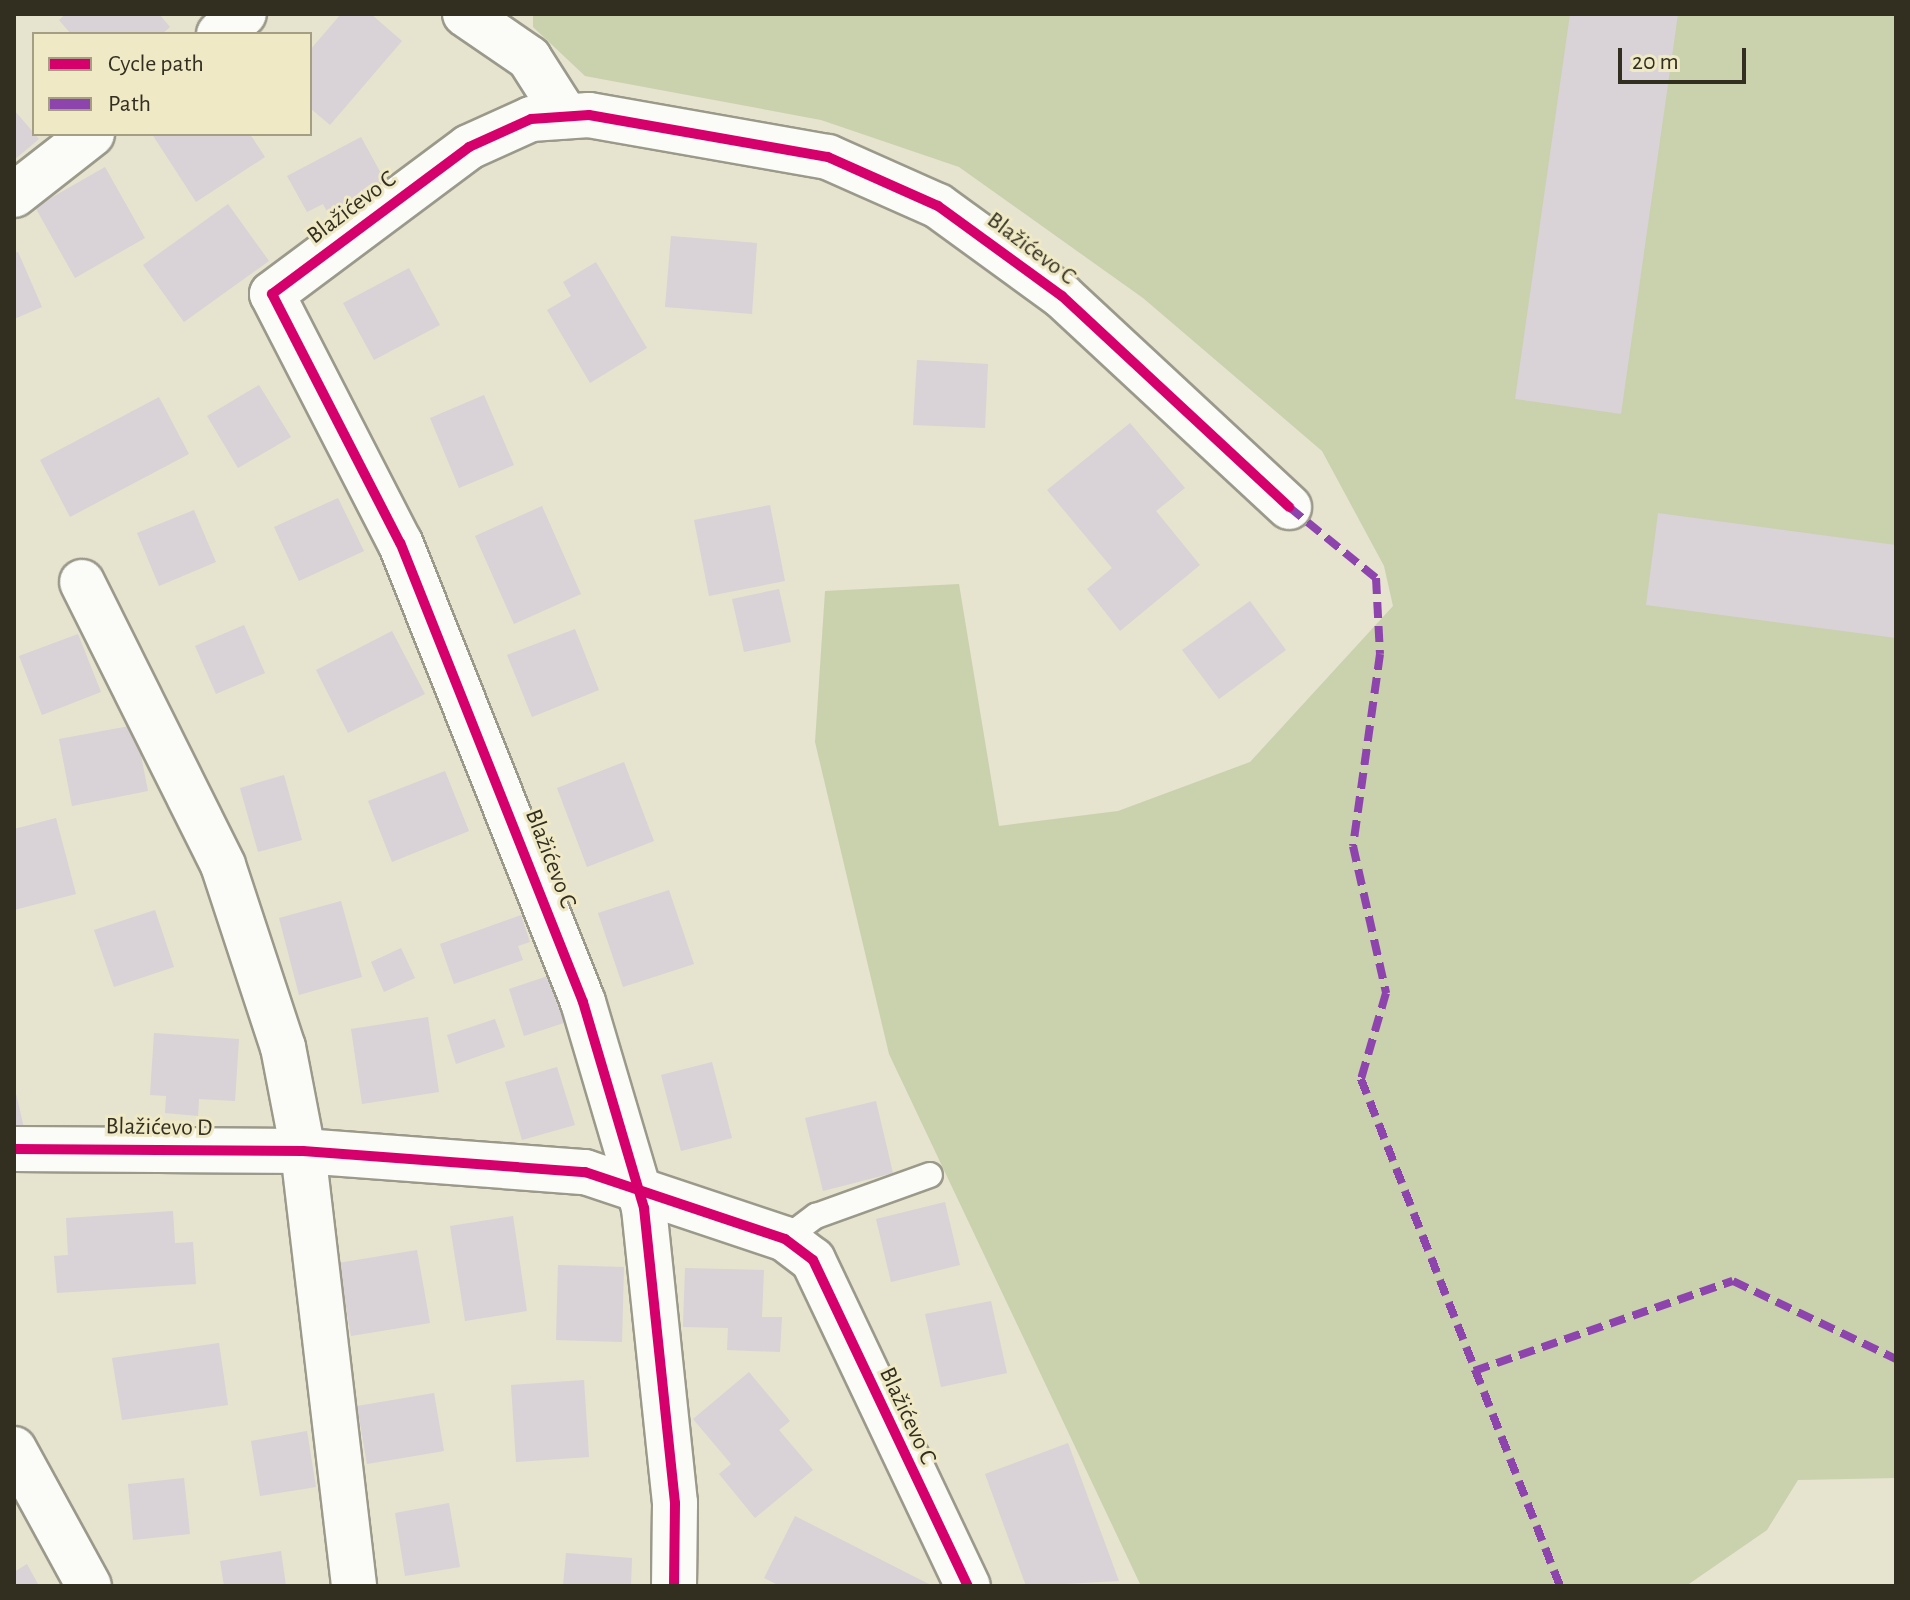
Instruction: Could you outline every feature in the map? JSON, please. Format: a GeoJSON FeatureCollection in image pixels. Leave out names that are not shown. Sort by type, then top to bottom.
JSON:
{"type":"FeatureCollection","features":[{"type":"Feature","properties":{"kind":"street"},"geometry":{"type":"LineString","coordinates":[[222,32],[244,14]]}},
{"type":"Feature","properties":{"kind":"street"},"geometry":{"type":"LineString","coordinates":[[485,20],[529,58],[566,116]]}},
{"type":"Feature","properties":{"kind":"street","name":"Blažićevo C"},"geometry":{"type":"LineString","coordinates":[[674,1586],[675,1503],[637,1188],[583,1002],[494,767],[400,543],[272,294],[469,147],[531,119],[566,116],[696,130],[828,157],[938,206],[1062,296],[1289,507]]}},
{"type":"Feature","properties":{"kind":"street"},"geometry":{"type":"LineString","coordinates":[[14,195],[89,136]]}},
{"type":"Feature","properties":{"kind":"street"},"geometry":{"type":"LineString","coordinates":[[82,582],[223,865],[283,1047],[303,1151],[354,1586]]}},
{"type":"Feature","properties":{"kind":"street","name":"Blažićevo D"},"geometry":{"type":"LineString","coordinates":[[14,1149],[303,1151]]}},
{"type":"Feature","properties":{"kind":"street","name":"Blažićevo C"},"geometry":{"type":"LineString","coordinates":[[303,1151],[585,1172],[785,1239],[813,1260],[968,1586]]}},
{"type":"Feature","properties":{"kind":"street"},"geometry":{"type":"LineString","coordinates":[[14,1449],[89,1586]]}},
{"type":"Feature","properties":{"kind":"lane"},"geometry":{"type":"LineString","coordinates":[[785,1239],[816,1216],[930,1175]]}},
{"type":"Feature","properties":{"kind":"green space"},"geometry":{"type":"Polygon","coordinates":[[[533,14],[1896,14],[1896,1478],[1798,1480],[1767,1530],[1686,1586],[1141,1586],[889,1054],[815,742],[825,591],[959,584],[999,826],[1118,811],[1250,762],[1393,606],[1384,566],[1322,451],[1143,298],[959,167],[821,120],[585,76],[533,27],[533,14]]]}},
{"type":"Feature","properties":{"kind":"building"},"geometry":{"type":"Polygon","coordinates":[[[66,14],[159,14],[170,27],[164,32],[69,32],[59,20],[66,14]]]}},
{"type":"Feature","properties":{"kind":"building"},"geometry":{"type":"Polygon","coordinates":[[[341,14],[371,14],[402,41],[330,125],[312,110],[312,48],[341,14]]]}},
{"type":"Feature","properties":{"kind":"building"},"geometry":{"type":"Polygon","coordinates":[[[1570,14],[1678,14],[1621,414],[1515,399],[1570,14]]]}},
{"type":"Feature","properties":{"kind":"building"},"geometry":{"type":"Polygon","coordinates":[[[14,110],[32,131],[32,136],[39,139],[14,160],[14,110]]]}},
{"type":"Feature","properties":{"kind":"building"},"geometry":{"type":"Polygon","coordinates":[[[153,136],[251,136],[265,157],[196,202],[153,136]]]}},
{"type":"Feature","properties":{"kind":"building"},"geometry":{"type":"Polygon","coordinates":[[[361,137],[388,186],[330,217],[323,204],[307,212],[287,176],[361,137]]]}},
{"type":"Feature","properties":{"kind":"building"},"geometry":{"type":"Polygon","coordinates":[[[105,167],[145,238],[75,278],[35,207],[105,167]]]}},
{"type":"Feature","properties":{"kind":"building"},"geometry":{"type":"Polygon","coordinates":[[[228,204],[269,261],[184,322],[143,265],[228,204]]]}},
{"type":"Feature","properties":{"kind":"building"},"geometry":{"type":"Polygon","coordinates":[[[671,236],[757,243],[752,314],[665,307],[671,236]]]}},
{"type":"Feature","properties":{"kind":"building"},"geometry":{"type":"Polygon","coordinates":[[[18,252],[42,307],[14,319],[14,253],[18,252]]]}},
{"type":"Feature","properties":{"kind":"building"},"geometry":{"type":"Polygon","coordinates":[[[596,262],[647,348],[590,383],[547,310],[571,296],[563,282],[596,262]]]}},
{"type":"Feature","properties":{"kind":"building"},"geometry":{"type":"Polygon","coordinates":[[[409,268],[440,325],[374,360],[343,303],[409,268]]]}},
{"type":"Feature","properties":{"kind":"building"},"geometry":{"type":"Polygon","coordinates":[[[917,360],[988,364],[985,428],[913,425],[917,360]]]}},
{"type":"Feature","properties":{"kind":"building"},"geometry":{"type":"Polygon","coordinates":[[[259,385],[291,437],[238,468],[207,416],[259,385]]]}},
{"type":"Feature","properties":{"kind":"building"},"geometry":{"type":"Polygon","coordinates":[[[484,395],[514,465],[459,488],[430,418],[484,395]]]}},
{"type":"Feature","properties":{"kind":"building"},"geometry":{"type":"Polygon","coordinates":[[[159,397],[189,454],[70,517],[40,460],[159,397]]]}},
{"type":"Feature","properties":{"kind":"building"},"geometry":{"type":"Polygon","coordinates":[[[1130,423],[1185,488],[1156,511],[1200,565],[1120,631],[1087,589],[1112,568],[1047,490],[1130,423]]]}},
{"type":"Feature","properties":{"kind":"building"},"geometry":{"type":"Polygon","coordinates":[[[338,498],[364,551],[299,581],[274,527],[338,498]]]}},
{"type":"Feature","properties":{"kind":"building"},"geometry":{"type":"Polygon","coordinates":[[[770,505],[785,581],[709,596],[694,520],[770,505]]]}},
{"type":"Feature","properties":{"kind":"building"},"geometry":{"type":"Polygon","coordinates":[[[542,506],[581,594],[514,624],[475,536],[542,506]]]}},
{"type":"Feature","properties":{"kind":"building"},"geometry":{"type":"Polygon","coordinates":[[[194,510],[216,562],[159,586],[137,533],[194,510]]]}},
{"type":"Feature","properties":{"kind":"building"},"geometry":{"type":"Polygon","coordinates":[[[1658,513],[1896,545],[1896,638],[1646,605],[1658,513]]]}},
{"type":"Feature","properties":{"kind":"building"},"geometry":{"type":"Polygon","coordinates":[[[779,589],[791,642],[744,652],[732,599],[779,589]]]}},
{"type":"Feature","properties":{"kind":"building"},"geometry":{"type":"Polygon","coordinates":[[[1250,601],[1286,650],[1219,699],[1182,650],[1250,601]]]}},
{"type":"Feature","properties":{"kind":"building"},"geometry":{"type":"Polygon","coordinates":[[[244,625],[265,673],[216,694],[195,646],[244,625]]]}},
{"type":"Feature","properties":{"kind":"building"},"geometry":{"type":"Polygon","coordinates":[[[575,629],[599,690],[532,717],[507,655],[575,629]]]}},
{"type":"Feature","properties":{"kind":"building"},"geometry":{"type":"Polygon","coordinates":[[[392,631],[425,694],[348,733],[316,670],[392,631]]]}},
{"type":"Feature","properties":{"kind":"building"},"geometry":{"type":"Polygon","coordinates":[[[78,634],[101,692],[42,715],[19,656],[78,634]]]}},
{"type":"Feature","properties":{"kind":"building"},"geometry":{"type":"Polygon","coordinates":[[[135,725],[148,791],[72,806],[59,739],[135,725]]]}},
{"type":"Feature","properties":{"kind":"building"},"geometry":{"type":"Polygon","coordinates":[[[624,762],[654,841],[587,867],[557,788],[624,762]]]}},
{"type":"Feature","properties":{"kind":"building"},"geometry":{"type":"Polygon","coordinates":[[[445,771],[469,831],[392,862],[368,801],[445,771]]]}},
{"type":"Feature","properties":{"kind":"building"},"geometry":{"type":"Polygon","coordinates":[[[284,775],[302,840],[258,852],[240,788],[284,775]]]}},
{"type":"Feature","properties":{"kind":"building"},"geometry":{"type":"Polygon","coordinates":[[[56,818],[76,894],[14,910],[14,829],[56,818]]]}},
{"type":"Feature","properties":{"kind":"building"},"geometry":{"type":"Polygon","coordinates":[[[669,890],[694,964],[623,987],[598,913],[669,890]]]}},
{"type":"Feature","properties":{"kind":"building"},"geometry":{"type":"Polygon","coordinates":[[[341,901],[362,977],[299,995],[279,918],[341,901]]]}},
{"type":"Feature","properties":{"kind":"building"},"geometry":{"type":"Polygon","coordinates":[[[155,910],[174,967],[114,987],[94,930],[155,910]]]}},
{"type":"Feature","properties":{"kind":"building"},"geometry":{"type":"Polygon","coordinates":[[[521,915],[530,942],[518,946],[523,960],[454,984],[440,944],[521,915]]]}},
{"type":"Feature","properties":{"kind":"building"},"geometry":{"type":"Polygon","coordinates":[[[401,948],[415,978],[384,992],[371,962],[401,948]]]}},
{"type":"Feature","properties":{"kind":"building"},"geometry":{"type":"Polygon","coordinates":[[[557,973],[573,1020],[524,1036],[509,989],[557,973]]]}},
{"type":"Feature","properties":{"kind":"building"},"geometry":{"type":"Polygon","coordinates":[[[428,1017],[439,1092],[362,1104],[351,1029],[428,1017]]]}},
{"type":"Feature","properties":{"kind":"building"},"geometry":{"type":"Polygon","coordinates":[[[495,1019],[505,1047],[456,1064],[447,1035],[495,1019]]]}},
{"type":"Feature","properties":{"kind":"building"},"geometry":{"type":"Polygon","coordinates":[[[154,1033],[239,1039],[235,1101],[199,1099],[198,1116],[165,1113],[166,1096],[150,1095],[154,1033]]]}},
{"type":"Feature","properties":{"kind":"building"},"geometry":{"type":"Polygon","coordinates":[[[712,1062],[732,1138],[681,1151],[661,1075],[712,1062]]]}},
{"type":"Feature","properties":{"kind":"building"},"geometry":{"type":"Polygon","coordinates":[[[557,1067],[575,1125],[522,1140],[505,1082],[557,1067]]]}},
{"type":"Feature","properties":{"kind":"building"},"geometry":{"type":"Polygon","coordinates":[[[14,1085],[24,1128],[14,1129],[14,1085]]]}},
{"type":"Feature","properties":{"kind":"building"},"geometry":{"type":"Polygon","coordinates":[[[876,1101],[893,1173],[823,1191],[805,1118],[876,1101]]]}},
{"type":"Feature","properties":{"kind":"building"},"geometry":{"type":"Polygon","coordinates":[[[945,1202],[960,1265],[891,1282],[876,1219],[945,1202]]]}},
{"type":"Feature","properties":{"kind":"building"},"geometry":{"type":"Polygon","coordinates":[[[173,1211],[175,1243],[193,1242],[196,1284],[57,1293],[54,1256],[68,1255],[66,1218],[173,1211]]]}},
{"type":"Feature","properties":{"kind":"building"},"geometry":{"type":"Polygon","coordinates":[[[513,1216],[527,1311],[465,1321],[450,1226],[513,1216]]]}},
{"type":"Feature","properties":{"kind":"building"},"geometry":{"type":"Polygon","coordinates":[[[417,1250],[430,1323],[351,1336],[338,1263],[417,1250]]]}},
{"type":"Feature","properties":{"kind":"building"},"geometry":{"type":"Polygon","coordinates":[[[558,1265],[624,1267],[622,1342],[556,1340],[558,1265]]]}},
{"type":"Feature","properties":{"kind":"building"},"geometry":{"type":"Polygon","coordinates":[[[685,1268],[764,1270],[762,1317],[782,1317],[780,1352],[727,1350],[728,1328],[683,1327],[685,1268]]]}},
{"type":"Feature","properties":{"kind":"building"},"geometry":{"type":"Polygon","coordinates":[[[991,1301],[1007,1373],[941,1387],[925,1314],[991,1301]]]}},
{"type":"Feature","properties":{"kind":"building"},"geometry":{"type":"Polygon","coordinates":[[[219,1343],[228,1405],[122,1420],[112,1358],[219,1343]]]}},
{"type":"Feature","properties":{"kind":"building"},"geometry":{"type":"Polygon","coordinates":[[[749,1372],[790,1421],[779,1430],[813,1470],[755,1518],[719,1474],[731,1464],[693,1419],[749,1372]]]}},
{"type":"Feature","properties":{"kind":"building"},"geometry":{"type":"Polygon","coordinates":[[[584,1380],[589,1457],[516,1462],[511,1385],[584,1380]]]}},
{"type":"Feature","properties":{"kind":"building"},"geometry":{"type":"Polygon","coordinates":[[[434,1393],[444,1451],[367,1464],[357,1406],[434,1393]]]}},
{"type":"Feature","properties":{"kind":"building"},"geometry":{"type":"Polygon","coordinates":[[[307,1431],[316,1487],[260,1496],[251,1441],[307,1431]]]}},
{"type":"Feature","properties":{"kind":"building"},"geometry":{"type":"Polygon","coordinates":[[[1068,1443],[1119,1581],[1026,1586],[985,1474],[1068,1443]]]}},
{"type":"Feature","properties":{"kind":"building"},"geometry":{"type":"Polygon","coordinates":[[[184,1478],[190,1534],[133,1540],[128,1484],[184,1478]]]}},
{"type":"Feature","properties":{"kind":"building"},"geometry":{"type":"Polygon","coordinates":[[[449,1503],[460,1567],[405,1576],[395,1513],[449,1503]]]}},
{"type":"Feature","properties":{"kind":"building"},"geometry":{"type":"Polygon","coordinates":[[[795,1516],[933,1586],[780,1586],[764,1578],[795,1516]]]}},
{"type":"Feature","properties":{"kind":"building"},"geometry":{"type":"Polygon","coordinates":[[[281,1551],[286,1586],[224,1586],[220,1561],[281,1551]]]}},
{"type":"Feature","properties":{"kind":"building"},"geometry":{"type":"Polygon","coordinates":[[[566,1553],[632,1558],[631,1586],[563,1586],[566,1553]]]}},
{"type":"Feature","properties":{"kind":"building"},"geometry":{"type":"Polygon","coordinates":[[[27,1564],[39,1586],[14,1586],[14,1572],[27,1564]]]}},
{"type":"Feature","properties":{"kind":"marked path"},"geometry":{"type":"LineString","coordinates":[[1289,507],[1376,578],[1380,654],[1353,846],[1386,993],[1361,1079],[1560,1586]]}},
{"type":"Feature","properties":{"kind":"marked path"},"geometry":{"type":"LineString","coordinates":[[1474,1371],[1733,1281],[1896,1359]]}},
{"type":"Feature","properties":{"kind":"cycle path"},"geometry":{"type":"LineString","coordinates":[[674,1586],[675,1503],[644,1208],[583,1002],[400,543],[272,294],[469,147],[531,119],[589,115],[828,157],[938,206],[1062,296],[1289,507]]}},
{"type":"Feature","properties":{"kind":"cycle path"},"geometry":{"type":"LineString","coordinates":[[14,1149],[303,1151],[585,1172],[785,1239],[813,1260],[968,1586]]}}]}
